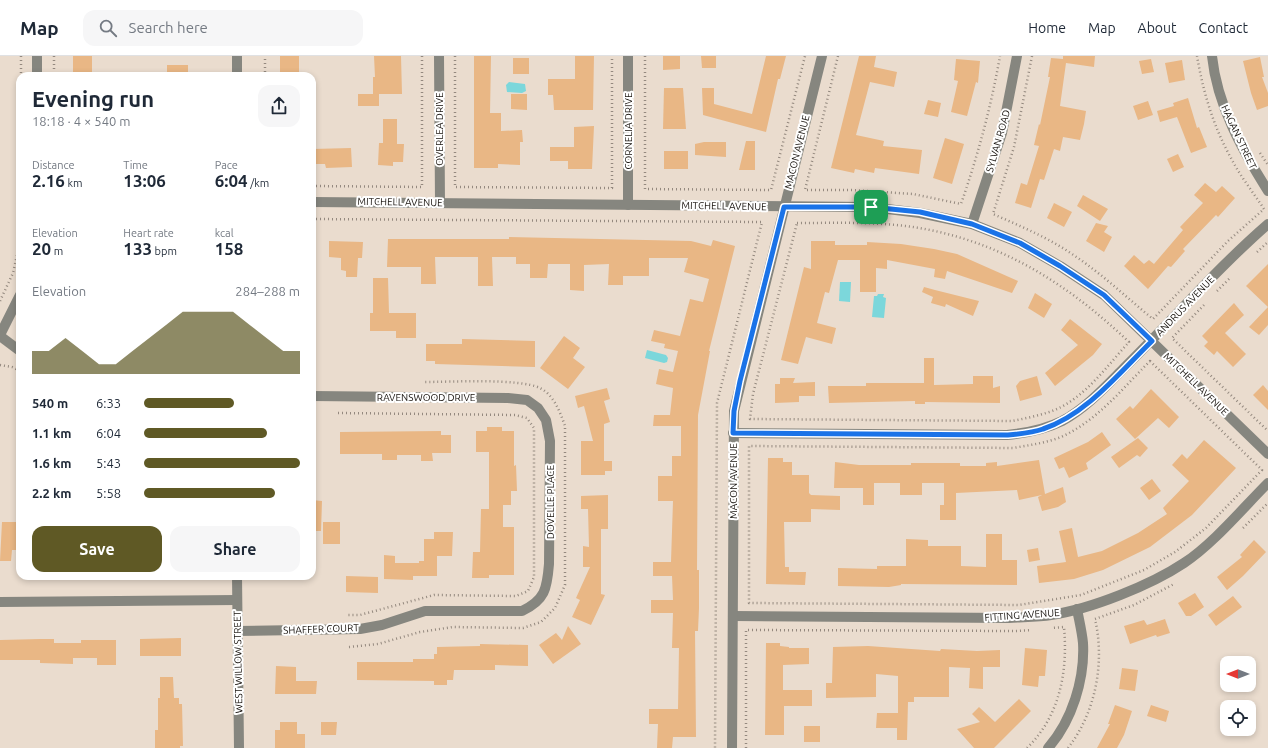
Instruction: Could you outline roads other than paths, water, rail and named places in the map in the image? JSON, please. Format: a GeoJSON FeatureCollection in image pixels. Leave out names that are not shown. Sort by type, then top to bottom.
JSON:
{"type":"FeatureCollection","features":[{"type":"Feature","properties":{"kind":"street"},"geometry":{"type":"LineString","coordinates":[[37,56],[37,72]]}},
{"type":"Feature","properties":{"kind":"street"},"geometry":{"type":"LineString","coordinates":[[237,56],[237,72]]}},
{"type":"Feature","properties":{"kind":"street","name":"OVERLEA DRIVE"},"geometry":{"type":"LineString","coordinates":[[439,56],[440,203]]}},
{"type":"Feature","properties":{"kind":"street","name":"CORNELIA DRIVE"},"geometry":{"type":"LineString","coordinates":[[628,56],[628,205]]}},
{"type":"Feature","properties":{"kind":"street","name":"MACON AVENUE"},"geometry":{"type":"LineString","coordinates":[[732,748],[734,616],[734,411],[740,381],[822,56]]}},
{"type":"Feature","properties":{"kind":"street","name":"SYLVAN ROAD"},"geometry":{"type":"LineString","coordinates":[[972,224],[1002,133],[1017,56]]}},
{"type":"Feature","properties":{"kind":"street","name":"HAGAN STREET"},"geometry":{"type":"LineString","coordinates":[[1212,56],[1213,70],[1225,112],[1247,158],[1268,191]]}},
{"type":"Feature","properties":{"kind":"street","name":"MITCHELL AVENUE"},"geometry":{"type":"LineString","coordinates":[[316,202],[871,207],[920,212],[972,224],[1020,243],[1060,266],[1104,295],[1268,454]]}},
{"type":"Feature","properties":{"kind":"street","name":"ANDRUS AVENUE"},"geometry":{"type":"LineString","coordinates":[[733,433],[1007,435],[1043,430],[1082,409],[1152,341],[1245,244],[1268,224]]}},
{"type":"Feature","properties":{"kind":"street"},"geometry":{"type":"LineString","coordinates":[[16,303],[0,336],[16,347]]}},
{"type":"Feature","properties":{"kind":"street","name":"RAVENSWOOD DRIVE"},"geometry":{"type":"LineString","coordinates":[[316,396],[508,398],[527,400],[538,408]]}},
{"type":"Feature","properties":{"kind":"street","name":"DOVELLE PLACE"},"geometry":{"type":"LineString","coordinates":[[538,408],[546,420],[550,441],[549,564],[547,582],[542,597]]}},
{"type":"Feature","properties":{"kind":"street","name":"FITTING AVENUE"},"geometry":{"type":"LineString","coordinates":[[734,616],[1009,618],[1051,615],[1077,609],[1144,586],[1185,563],[1221,532],[1268,483]]}},
{"type":"Feature","properties":{"kind":"street","name":"WEST WILLOW STREET"},"geometry":{"type":"LineString","coordinates":[[237,580],[239,748]]}},
{"type":"Feature","properties":{"kind":"street","name":"SHAFFER COURT"},"geometry":{"type":"LineString","coordinates":[[237,631],[360,629],[382,625],[425,611],[522,611],[532,606],[542,597]]}},
{"type":"Feature","properties":{"kind":"street"},"geometry":{"type":"LineString","coordinates":[[0,602],[237,600]]}},
{"type":"Feature","properties":{"kind":"street"},"geometry":{"type":"LineString","coordinates":[[1048,748],[1057,738],[1073,706],[1082,673],[1083,643],[1077,609]]}},
{"type":"Feature","properties":{"kind":"water"},"geometry":{"type":"Polygon","coordinates":[[[509,82],[525,84],[526,91],[522,93],[507,92],[506,85],[509,82]]]}},
{"type":"Feature","properties":{"kind":"water"},"geometry":{"type":"Polygon","coordinates":[[[840,282],[851,282],[850,302],[839,301],[840,282]]]}},
{"type":"Feature","properties":{"kind":"water"},"geometry":{"type":"Polygon","coordinates":[[[878,294],[884,294],[883,297],[886,298],[884,318],[872,317],[874,296],[877,296],[878,294]]]}},
{"type":"Feature","properties":{"kind":"water"},"geometry":{"type":"Polygon","coordinates":[[[647,350],[666,355],[668,358],[667,362],[664,363],[645,358],[647,350]]]}}]}
